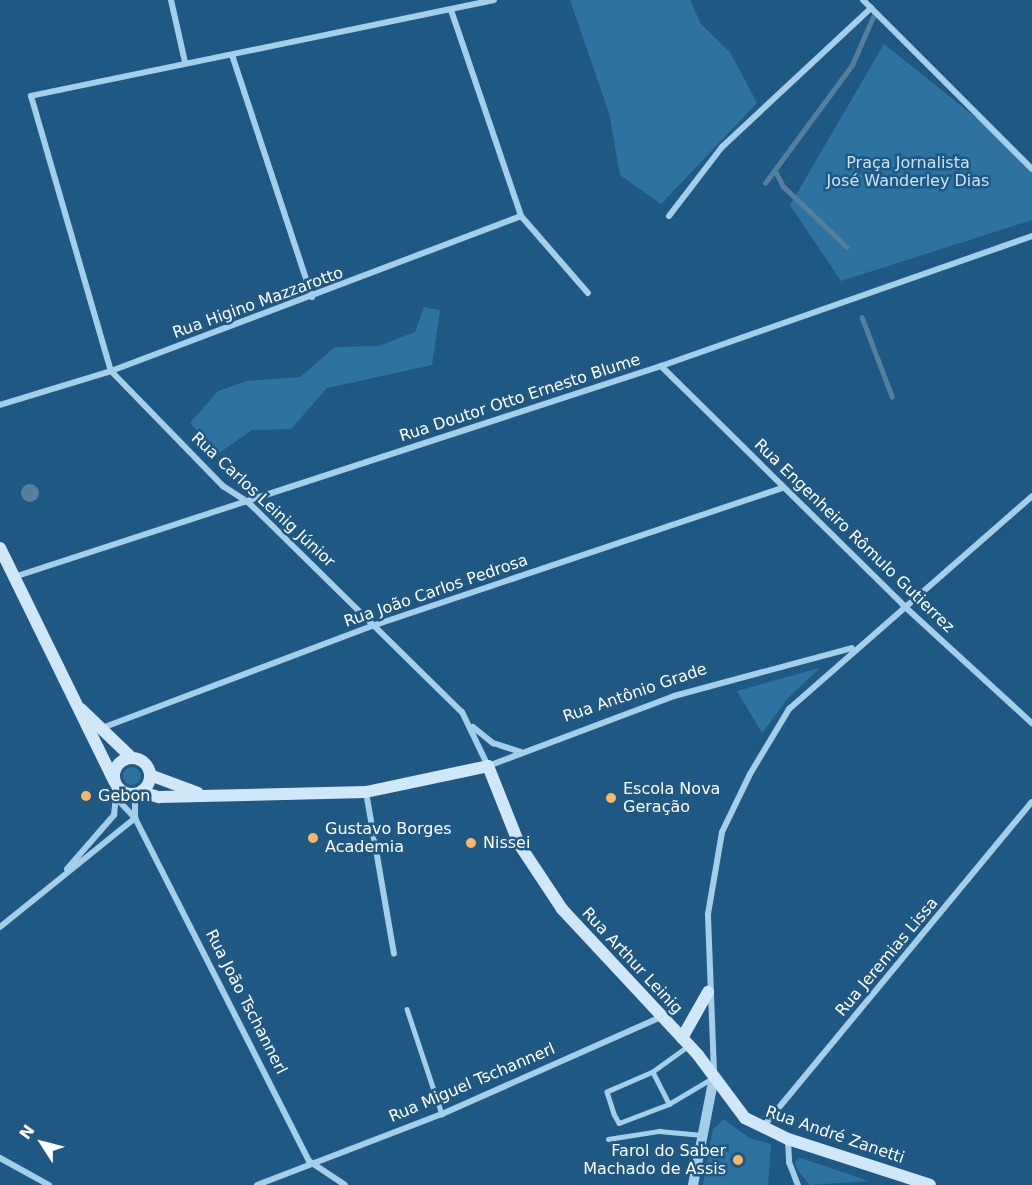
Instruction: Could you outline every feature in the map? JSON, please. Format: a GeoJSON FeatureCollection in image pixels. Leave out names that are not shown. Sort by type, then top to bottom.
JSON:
{"type":"FeatureCollection","features":[{"type":"Feature","properties":{"kind":"main road"},"geometry":{"type":"LineString","coordinates":[[0,548],[116,784],[138,793],[150,775],[144,763],[132,758],[80,708]]}},
{"type":"Feature","properties":{"kind":"main road"},"geometry":{"type":"LineString","coordinates":[[116,784],[116,768],[132,758]]}},
{"type":"Feature","properties":{"kind":"main road","name":"Rua Antônio Grade"},"geometry":{"type":"LineString","coordinates":[[138,793],[159,797],[199,793],[366,792],[488,766]]}},
{"type":"Feature","properties":{"kind":"main road","name":"Rua Arthur Leinig"},"geometry":{"type":"LineString","coordinates":[[488,766],[534,870],[580,931],[663,1016],[714,1077]]}},
{"type":"Feature","properties":{"kind":"main road","name":"Rua Antônio Grade"},"geometry":{"type":"LineString","coordinates":[[150,775],[199,793]]}},
{"type":"Feature","properties":{"kind":"main road"},"geometry":{"type":"LineString","coordinates":[[686,1042],[708,992]]}},
{"type":"Feature","properties":{"kind":"main road","name":"Rua André Zanetti"},"geometry":{"type":"LineString","coordinates":[[714,1077],[745,1118],[762,1129],[930,1185]]}},
{"type":"Feature","properties":{"kind":"street"},"geometry":{"type":"LineString","coordinates":[[171,0],[185,62],[232,55],[494,0]]}},
{"type":"Feature","properties":{"kind":"street"},"geometry":{"type":"LineString","coordinates":[[863,0],[1032,169]]}},
{"type":"Feature","properties":{"kind":"street"},"geometry":{"type":"LineString","coordinates":[[669,216],[722,147],[871,8]]}},
{"type":"Feature","properties":{"kind":"street"},"geometry":{"type":"LineString","coordinates":[[452,10],[521,216],[588,294]]}},
{"type":"Feature","properties":{"kind":"street"},"geometry":{"type":"LineString","coordinates":[[232,55],[312,297]]}},
{"type":"Feature","properties":{"kind":"street","name":"Rua Carlos Leinig Júnior"},"geometry":{"type":"LineString","coordinates":[[185,62],[31,96],[111,371],[223,486],[249,503],[375,626],[470,724],[493,743],[521,752]]}},
{"type":"Feature","properties":{"kind":"street","name":"Rua Higino Mazzarotto"},"geometry":{"type":"LineString","coordinates":[[0,405],[111,371],[312,297],[521,216]]}},
{"type":"Feature","properties":{"kind":"street","name":"Rua Doutor Otto Ernesto Blume"},"geometry":{"type":"LineString","coordinates":[[14,577],[249,503],[661,366],[1032,236]]}},
{"type":"Feature","properties":{"kind":"street","name":"Rua Engenheiro Rômulo Gutierrez"},"geometry":{"type":"LineString","coordinates":[[661,366],[903,605],[1032,723]]}},
{"type":"Feature","properties":{"kind":"street","name":"Rua João Carlos Pedrosa"},"geometry":{"type":"LineString","coordinates":[[100,729],[375,626],[783,488]]}},
{"type":"Feature","properties":{"kind":"street","name":"Rua Antônio Grade"},"geometry":{"type":"LineString","coordinates":[[488,766],[521,752],[740,675],[852,648],[1032,496]]}},
{"type":"Feature","properties":{"kind":"street"},"geometry":{"type":"LineString","coordinates":[[693,1185],[714,1077],[708,992],[708,914],[722,832],[789,709],[852,648]]}},
{"type":"Feature","properties":{"kind":"street","name":"Rua Carlos Leinig Júnior"},"geometry":{"type":"LineString","coordinates":[[470,724],[488,766]]}},
{"type":"Feature","properties":{"kind":"street"},"geometry":{"type":"LineString","coordinates":[[55,882],[114,815],[119,801],[116,784]]}},
{"type":"Feature","properties":{"kind":"street"},"geometry":{"type":"LineString","coordinates":[[366,792],[394,954]]}},
{"type":"Feature","properties":{"kind":"street","name":"Rua João Tschannerl"},"geometry":{"type":"LineString","coordinates":[[135,818],[138,793]]}},
{"type":"Feature","properties":{"kind":"street","name":"Rua João Tschannerl"},"geometry":{"type":"LineString","coordinates":[[119,801],[135,818],[309,1161],[345,1185]]}},
{"type":"Feature","properties":{"kind":"street","name":"Rua Jeremias Lissa"},"geometry":{"type":"LineString","coordinates":[[762,1129],[1032,802]]}},
{"type":"Feature","properties":{"kind":"street"},"geometry":{"type":"LineString","coordinates":[[0,927],[135,818]]}},
{"type":"Feature","properties":{"kind":"street","name":"Rua Miguel Tschannerl"},"geometry":{"type":"LineString","coordinates":[[258,1185],[309,1161],[442,1114],[663,1016]]}},
{"type":"Feature","properties":{"kind":"street"},"geometry":{"type":"LineString","coordinates":[[788,1139],[789,1162],[798,1185]]}},
{"type":"Feature","properties":{"kind":"street"},"geometry":{"type":"LineString","coordinates":[[0,1158],[49,1185]]}},
{"type":"Feature","properties":{"kind":"lane"},"geometry":{"type":"LineString","coordinates":[[407,1009],[442,1114]]}},
{"type":"Feature","properties":{"kind":"lane"},"geometry":{"type":"LineString","coordinates":[[686,1042],[653,1072],[607,1092],[619,1123],[669,1104],[714,1077]]}},
{"type":"Feature","properties":{"kind":"lane"},"geometry":{"type":"LineString","coordinates":[[653,1072],[669,1104]]}},
{"type":"Feature","properties":{"kind":"lane"},"geometry":{"type":"LineString","coordinates":[[608,1139],[659,1131],[702,1135]]}},
{"type":"Feature","properties":{"kind":"green space"},"geometry":{"type":"Polygon","coordinates":[[[570,0],[690,0],[701,24],[730,52],[757,103],[661,204],[620,175],[609,113],[570,0]]]}},
{"type":"Feature","properties":{"kind":"green space","name":"Praça Jornalista José Wanderley Dias"},"geometry":{"type":"Polygon","coordinates":[[[884,44],[979,120],[1032,172],[1032,220],[841,281],[790,205],[884,44]]]}},
{"type":"Feature","properties":{"kind":"green space"},"geometry":{"type":"Polygon","coordinates":[[[424,307],[440,310],[432,365],[327,388],[291,429],[252,430],[219,453],[190,423],[218,391],[247,381],[300,377],[335,347],[379,346],[415,332],[424,307]]]}},
{"type":"Feature","properties":{"kind":"green space"},"geometry":{"type":"Polygon","coordinates":[[[820,668],[788,698],[762,733],[737,691],[820,668]]]}},
{"type":"Feature","properties":{"kind":"green space"},"geometry":{"type":"Polygon","coordinates":[[[132,767],[138,770],[141,776],[138,782],[132,785],[126,782],[123,776],[126,770],[132,767]]]}},
{"type":"Feature","properties":{"kind":"green space"},"geometry":{"type":"Polygon","coordinates":[[[724,1119],[749,1138],[771,1144],[768,1185],[703,1185],[713,1129],[724,1119]]]}},
{"type":"Feature","properties":{"kind":"green space"},"geometry":{"type":"Polygon","coordinates":[[[801,1158],[869,1181],[810,1185],[797,1170],[795,1161],[801,1158]]]}},
{"type":"Feature","properties":{"kind":"shaded area"},"geometry":{"type":"Polygon","coordinates":[[[26,484],[34,484],[39,489],[37,500],[26,502],[21,497],[21,489],[26,484]]]}},
{"type":"Feature","properties":{"kind":"waterway"},"geometry":{"type":"LineString","coordinates":[[765,183],[852,65],[875,12]]}},
{"type":"Feature","properties":{"kind":"waterway"},"geometry":{"type":"LineString","coordinates":[[775,170],[783,186],[847,247]]}},
{"type":"Feature","properties":{"kind":"waterway"},"geometry":{"type":"LineString","coordinates":[[862,317],[892,396]]}},
{"type":"Feature","properties":{"kind":"place","name":"Gebon"},"geometry":{"type":"Point","coordinates":[86,796]}},
{"type":"Feature","properties":{"kind":"place","name":"Escola Nova Geração"},"geometry":{"type":"Point","coordinates":[611,798]}},
{"type":"Feature","properties":{"kind":"place","name":"Gustavo Borges Academia"},"geometry":{"type":"Point","coordinates":[313,838]}},
{"type":"Feature","properties":{"kind":"place","name":"Nissei"},"geometry":{"type":"Point","coordinates":[471,843]}},
{"type":"Feature","properties":{"kind":"place","name":"Farol do Saber Machado de Assis"},"geometry":{"type":"Point","coordinates":[738,1160]}}]}
